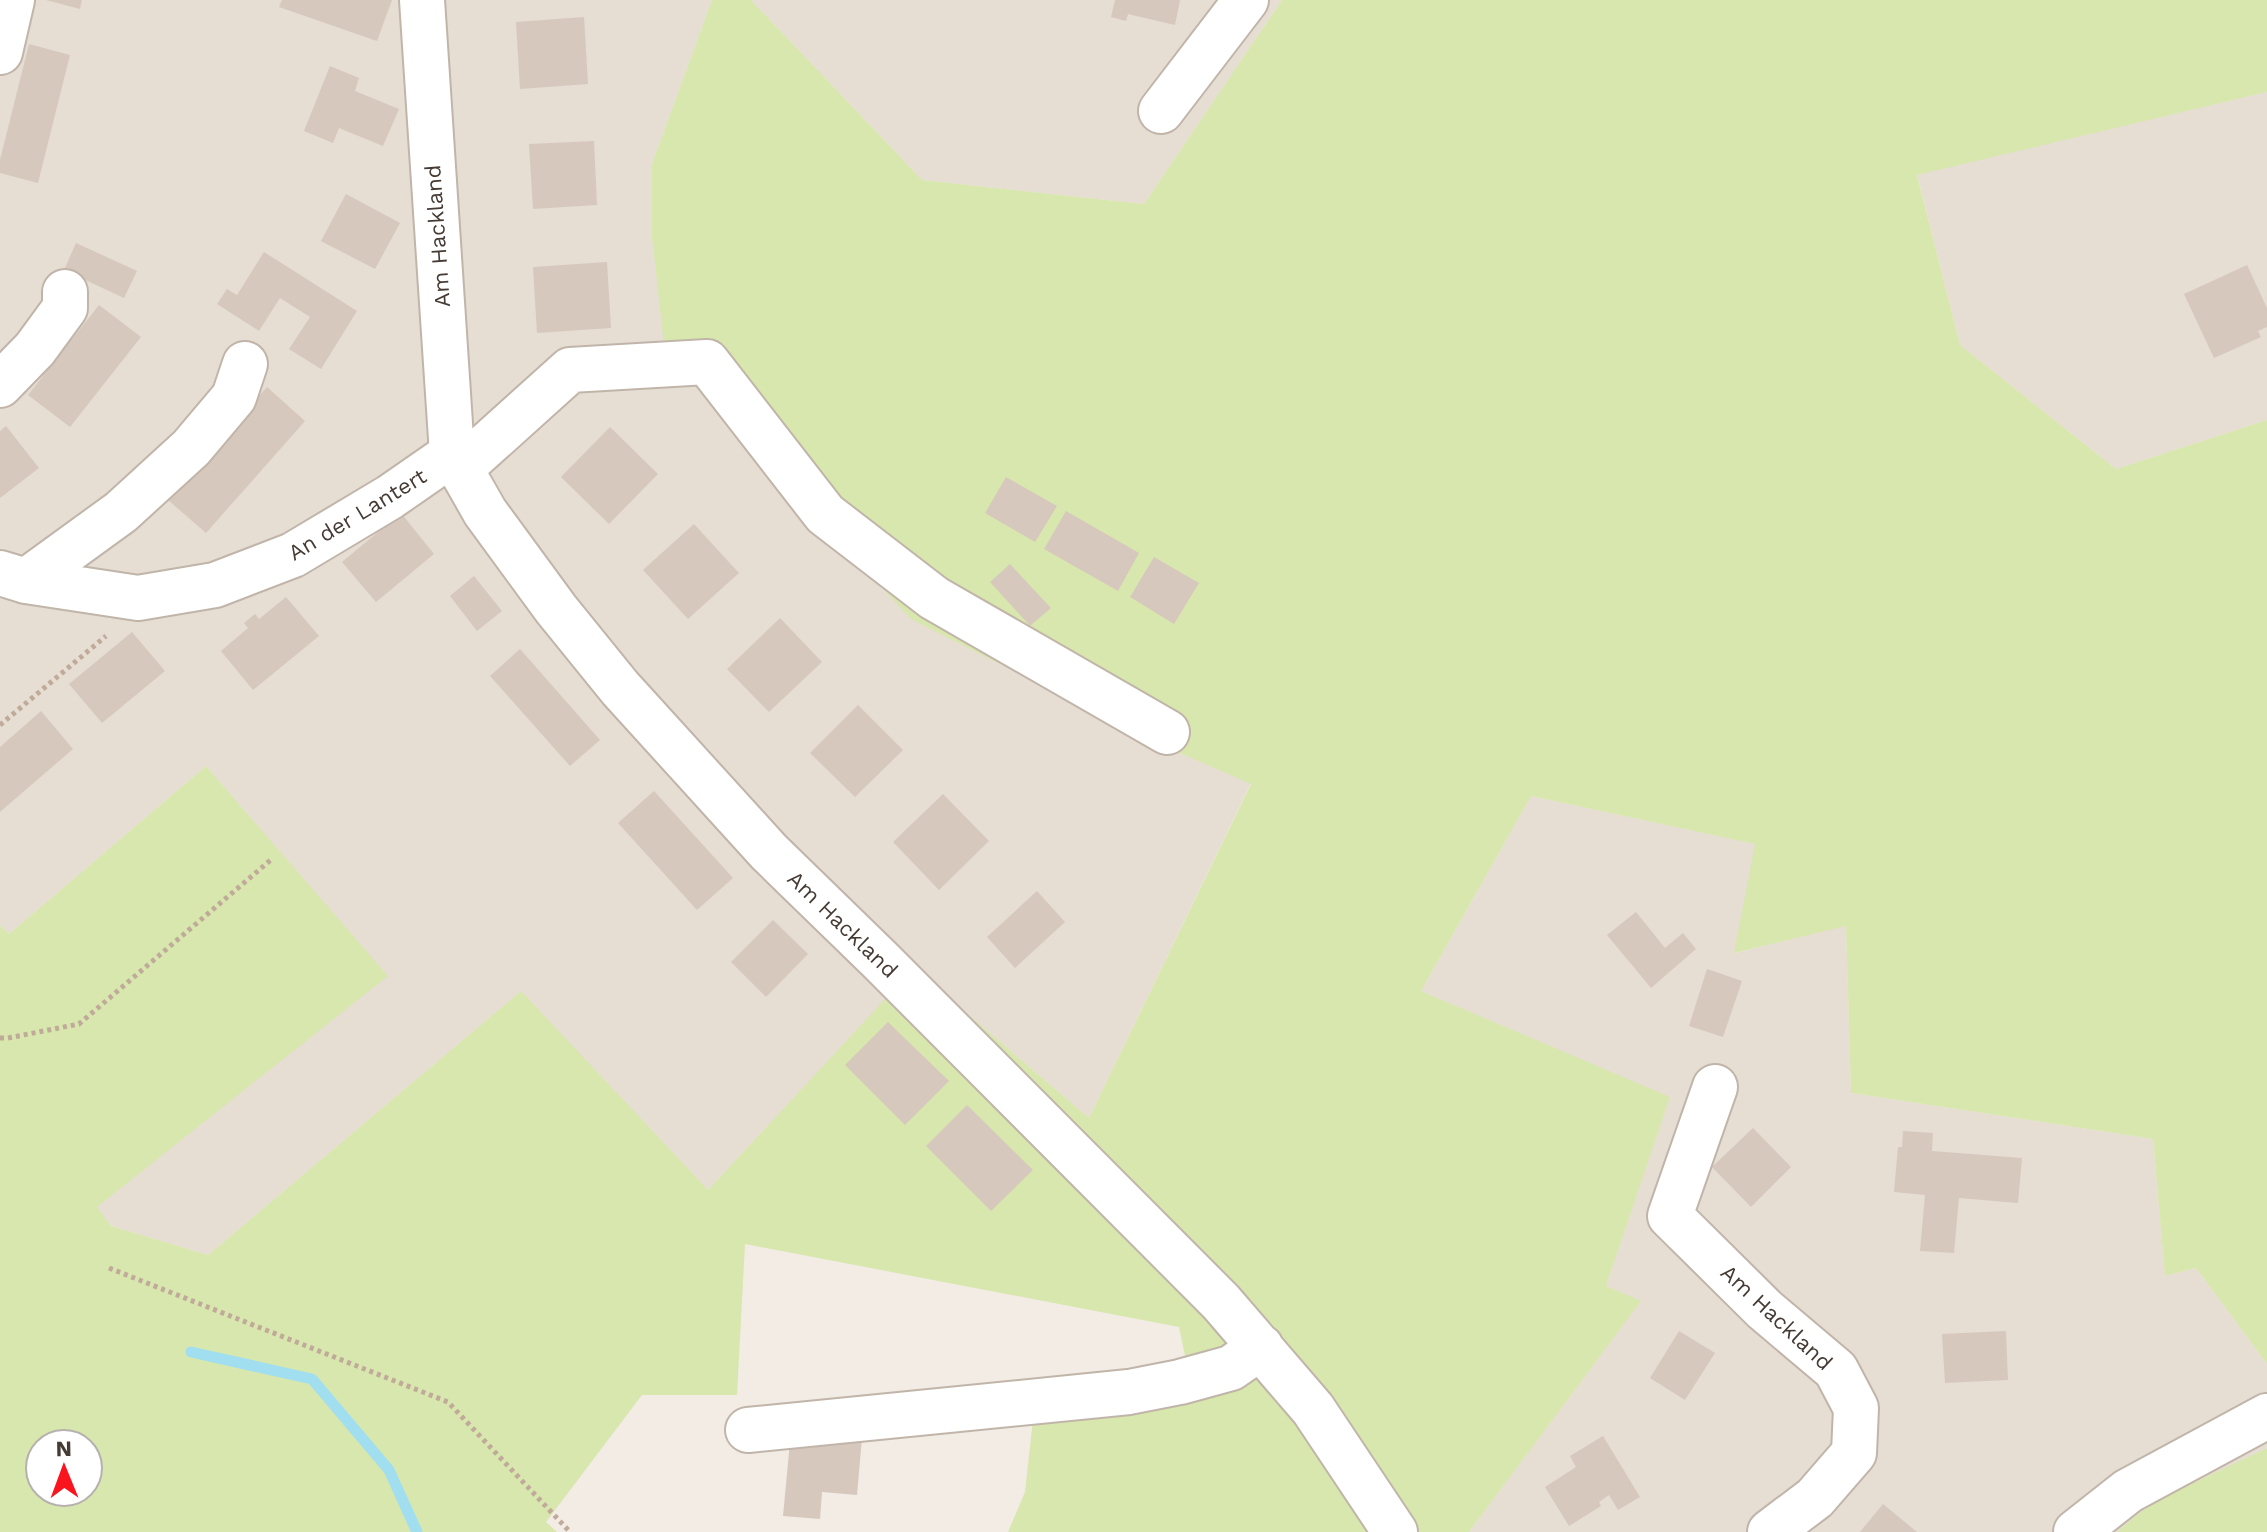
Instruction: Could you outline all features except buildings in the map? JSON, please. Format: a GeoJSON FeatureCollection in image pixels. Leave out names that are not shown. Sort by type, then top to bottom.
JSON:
{"type":"FeatureCollection","features":[{"type":"Feature","properties":{"kind":"street"},"geometry":{"type":"LineString","coordinates":[[0,52],[12,0]]}},
{"type":"Feature","properties":{"kind":"street","name":"Am Hackland"},"geometry":{"type":"LineString","coordinates":[[422,0],[456,462],[485,512],[556,609],[620,688],[769,852],[1210,1291],[1261,1347],[1313,1409],[1395,1532]]}},
{"type":"Feature","properties":{"kind":"street"},"geometry":{"type":"LineString","coordinates":[[1161,111],[1246,0]]}},
{"type":"Feature","properties":{"kind":"street"},"geometry":{"type":"LineString","coordinates":[[0,385],[35,349],[65,308],[65,292]]}},
{"type":"Feature","properties":{"kind":"street"},"geometry":{"type":"LineString","coordinates":[[456,462],[570,370],[707,362],[825,514],[934,598],[1167,732]]}},
{"type":"Feature","properties":{"kind":"street","name":"An der Lantert"},"geometry":{"type":"LineString","coordinates":[[13,577],[121,512],[191,448],[234,397],[245,364]]}},
{"type":"Feature","properties":{"kind":"street","name":"An der Lantert"},"geometry":{"type":"LineString","coordinates":[[13,577],[138,598],[215,585],[293,555],[456,462]]}},
{"type":"Feature","properties":{"kind":"street","name":"Am Hackland"},"geometry":{"type":"LineString","coordinates":[[1715,1087],[1670,1216],[1765,1310],[1836,1370],[1856,1408],[1854,1453],[1815,1498],[1770,1532]]}},
{"type":"Feature","properties":{"kind":"street"},"geometry":{"type":"LineString","coordinates":[[748,1430],[1129,1392],[1231,1368],[1261,1347]]}},
{"type":"Feature","properties":{"kind":"street"},"geometry":{"type":"LineString","coordinates":[[2076,1532],[2128,1491],[2267,1416]]}},
{"type":"Feature","properties":{"kind":"path"},"geometry":{"type":"LineString","coordinates":[[0,725],[113,630],[138,598]]}},
{"type":"Feature","properties":{"kind":"path"},"geometry":{"type":"LineString","coordinates":[[0,1038],[79,1024],[273,858]]}},
{"type":"Feature","properties":{"kind":"path"},"geometry":{"type":"LineString","coordinates":[[109,1268],[448,1402],[570,1532]]}},
{"type":"Feature","properties":{"kind":"shaded area"},"geometry":{"type":"Polygon","coordinates":[[[0,0],[712,0],[652,164],[652,237],[666,354],[1150,740],[1251,783],[1089,1118],[914,969],[708,1190],[520,992],[208,1255],[111,1226],[96,1207],[387,976],[206,766],[9,934],[0,925],[0,0]]]}},
{"type":"Feature","properties":{"kind":"shaded area"},"geometry":{"type":"Polygon","coordinates":[[[751,0],[1282,0],[1144,204],[922,180],[751,0]]]}},
{"type":"Feature","properties":{"kind":"shaded area"},"geometry":{"type":"Polygon","coordinates":[[[2267,92],[2267,420],[2116,469],[1960,345],[1917,174],[2267,92]]]}},
{"type":"Feature","properties":{"kind":"shaded area"},"geometry":{"type":"Polygon","coordinates":[[[1531,796],[1756,844],[1735,953],[1846,925],[1851,1093],[2153,1139],[2165,1276],[2196,1268],[2267,1364],[2267,1448],[2152,1503],[2117,1532],[1469,1532],[1640,1302],[1606,1286],[1669,1098],[1421,991],[1531,796]]]}},
{"type":"Feature","properties":{"kind":"green space"},"geometry":{"type":"Polygon","coordinates":[[[712,0],[751,0],[922,180],[1144,204],[1282,0],[2267,0],[2267,92],[1917,175],[1960,345],[2116,469],[2267,420],[2267,1364],[2196,1268],[2165,1276],[2153,1139],[1851,1093],[1846,926],[1734,953],[1755,844],[1531,796],[1421,991],[1670,1097],[1606,1286],[1641,1301],[1469,1532],[1008,1532],[1025,1492],[1033,1419],[1194,1399],[1179,1327],[745,1244],[737,1395],[642,1395],[546,1522],[557,1532],[0,1532],[0,925],[9,934],[206,766],[388,976],[97,1207],[111,1226],[208,1255],[521,991],[708,1190],[914,968],[1089,1118],[1251,784],[1150,740],[911,619],[665,354],[652,237],[652,164],[712,0]]]}},
{"type":"Feature","properties":{"kind":"green space"},"geometry":{"type":"Polygon","coordinates":[[[2267,1448],[2267,1532],[2117,1532],[2151,1503],[2267,1448]]]}},
{"type":"Feature","properties":{"kind":"waterway"},"geometry":{"type":"LineString","coordinates":[[191,1352],[312,1379],[389,1470],[417,1532]]}}]}
